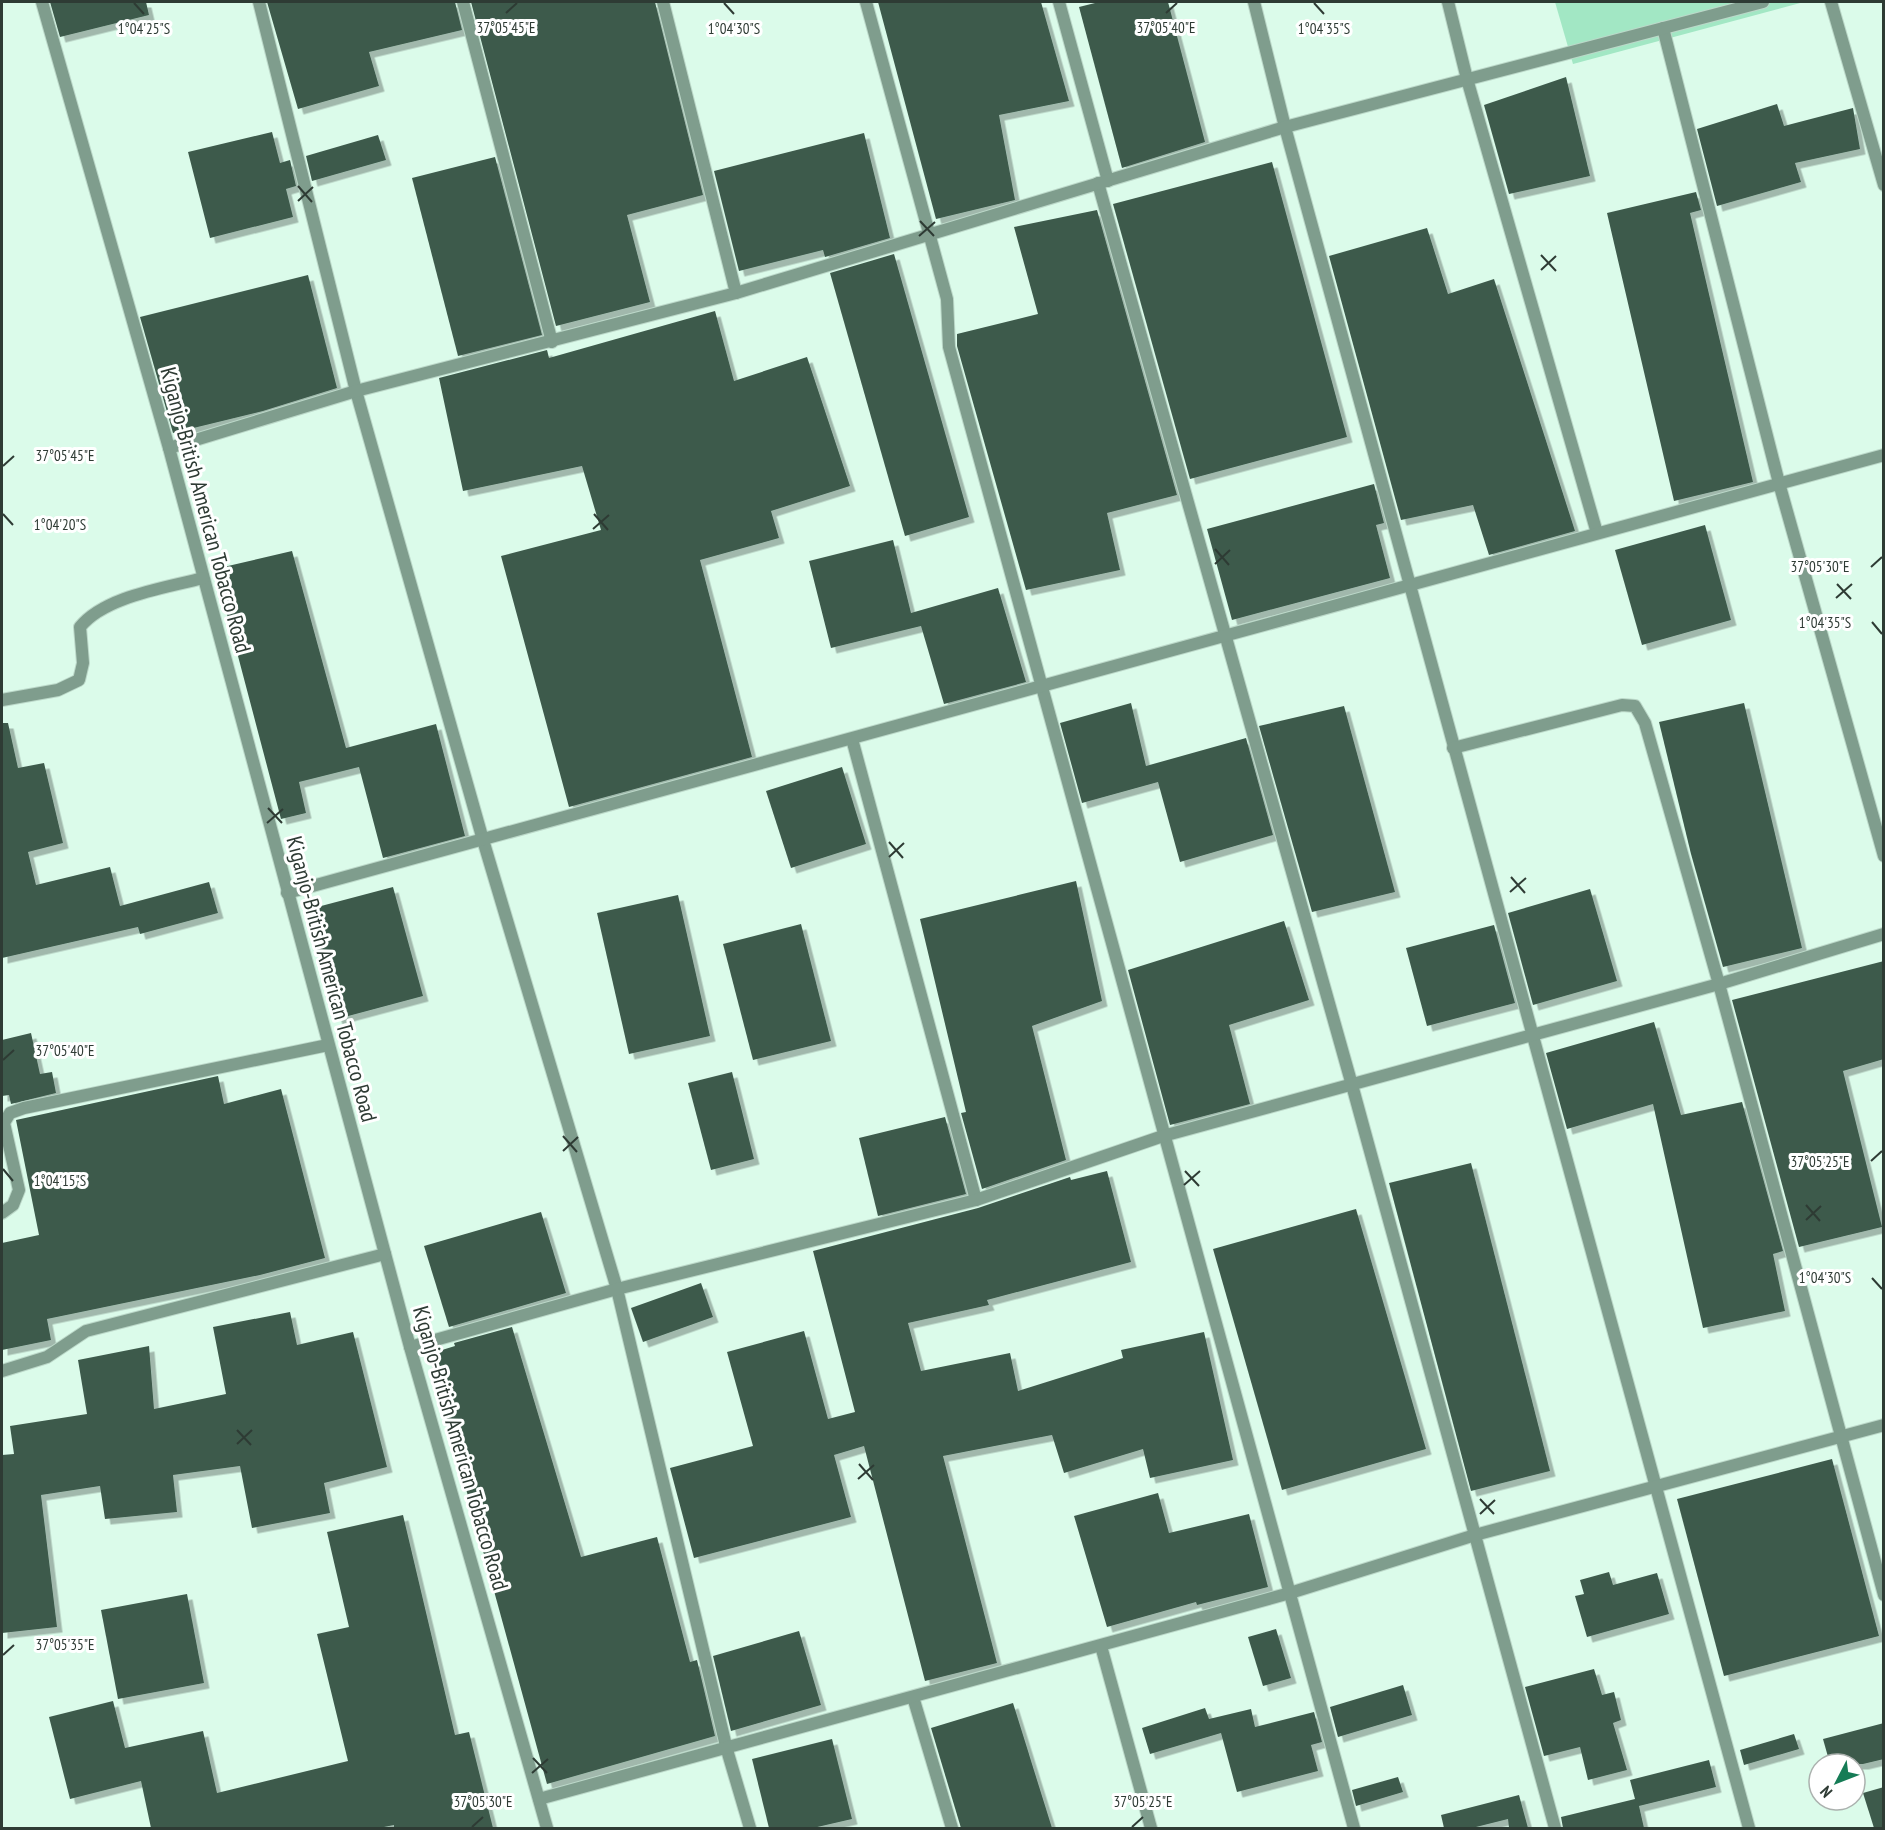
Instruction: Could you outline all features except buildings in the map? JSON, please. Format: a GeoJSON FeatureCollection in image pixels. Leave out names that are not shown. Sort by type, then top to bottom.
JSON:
{"type":"FeatureCollection","features":[{"type":"Feature","properties":{"kind":"street","name":"Kiganjo-British American Tobacco Road"},"geometry":{"type":"LineString","coordinates":[[42,2],[169,448],[410,1347],[547,1828]]}},
{"type":"Feature","properties":{"kind":"street"},"geometry":{"type":"LineString","coordinates":[[259,2],[356,391],[483,840],[616,1289],[727,1750],[750,1828]]}},
{"type":"Feature","properties":{"kind":"street"},"geometry":{"type":"LineString","coordinates":[[462,2],[552,342]]}},
{"type":"Feature","properties":{"kind":"street"},"geometry":{"type":"LineString","coordinates":[[663,2],[736,293]]}},
{"type":"Feature","properties":{"kind":"street"},"geometry":{"type":"LineString","coordinates":[[866,2],[947,299],[949,347],[1040,687],[1354,1828]]}},
{"type":"Feature","properties":{"kind":"street"},"geometry":{"type":"LineString","coordinates":[[1059,2],[1103,182],[1224,636],[1352,1085],[1555,1828]]}},
{"type":"Feature","properties":{"kind":"street"},"geometry":{"type":"LineString","coordinates":[[1254,2],[1285,127],[1409,585],[1749,1828]]}},
{"type":"Feature","properties":{"kind":"street"},"geometry":{"type":"LineString","coordinates":[[1448,2],[1467,79],[1597,534]]}},
{"type":"Feature","properties":{"kind":"street"},"geometry":{"type":"LineString","coordinates":[[169,448],[356,391],[736,293],[1285,127],[1764,2]]}},
{"type":"Feature","properties":{"kind":"street"},"geometry":{"type":"LineString","coordinates":[[1831,2],[1884,185]]}},
{"type":"Feature","properties":{"kind":"street"},"geometry":{"type":"LineString","coordinates":[[1663,28],[1779,483],[1884,856]]}},
{"type":"Feature","properties":{"kind":"street"},"geometry":{"type":"LineString","coordinates":[[287,894],[1884,455]]}},
{"type":"Feature","properties":{"kind":"street"},"geometry":{"type":"LineString","coordinates":[[2,700],[58,690],[79,680],[83,663],[80,627],[90,615],[120,601],[203,578]]}},
{"type":"Feature","properties":{"kind":"street"},"geometry":{"type":"LineString","coordinates":[[1454,748],[1622,705],[1635,706],[1645,723],[1719,984],[1884,1595]]}},
{"type":"Feature","properties":{"kind":"street"},"geometry":{"type":"LineString","coordinates":[[852,739],[976,1200]]}},
{"type":"Feature","properties":{"kind":"street"},"geometry":{"type":"LineString","coordinates":[[410,1347],[616,1289],[976,1200],[1163,1136],[1719,984],[1884,934]]}},
{"type":"Feature","properties":{"kind":"street"},"geometry":{"type":"LineString","coordinates":[[2,1213],[13,1205],[18,1190],[4,1123],[10,1113],[24,1107],[328,1045]]}},
{"type":"Feature","properties":{"kind":"street"},"geometry":{"type":"LineString","coordinates":[[2,1371],[47,1357],[86,1330],[385,1254]]}},
{"type":"Feature","properties":{"kind":"street"},"geometry":{"type":"LineString","coordinates":[[539,1799],[727,1750],[1290,1593],[1475,1535],[1884,1425]]}},
{"type":"Feature","properties":{"kind":"street"},"geometry":{"type":"LineString","coordinates":[[1101,1646],[1151,1828]]}},
{"type":"Feature","properties":{"kind":"street"},"geometry":{"type":"LineString","coordinates":[[913,1697],[952,1828]]}},
{"type":"Feature","properties":{"kind":"green space"},"geometry":{"type":"Polygon","coordinates":[[[1555,2],[1804,2],[1573,64],[1555,2]]]}}]}
